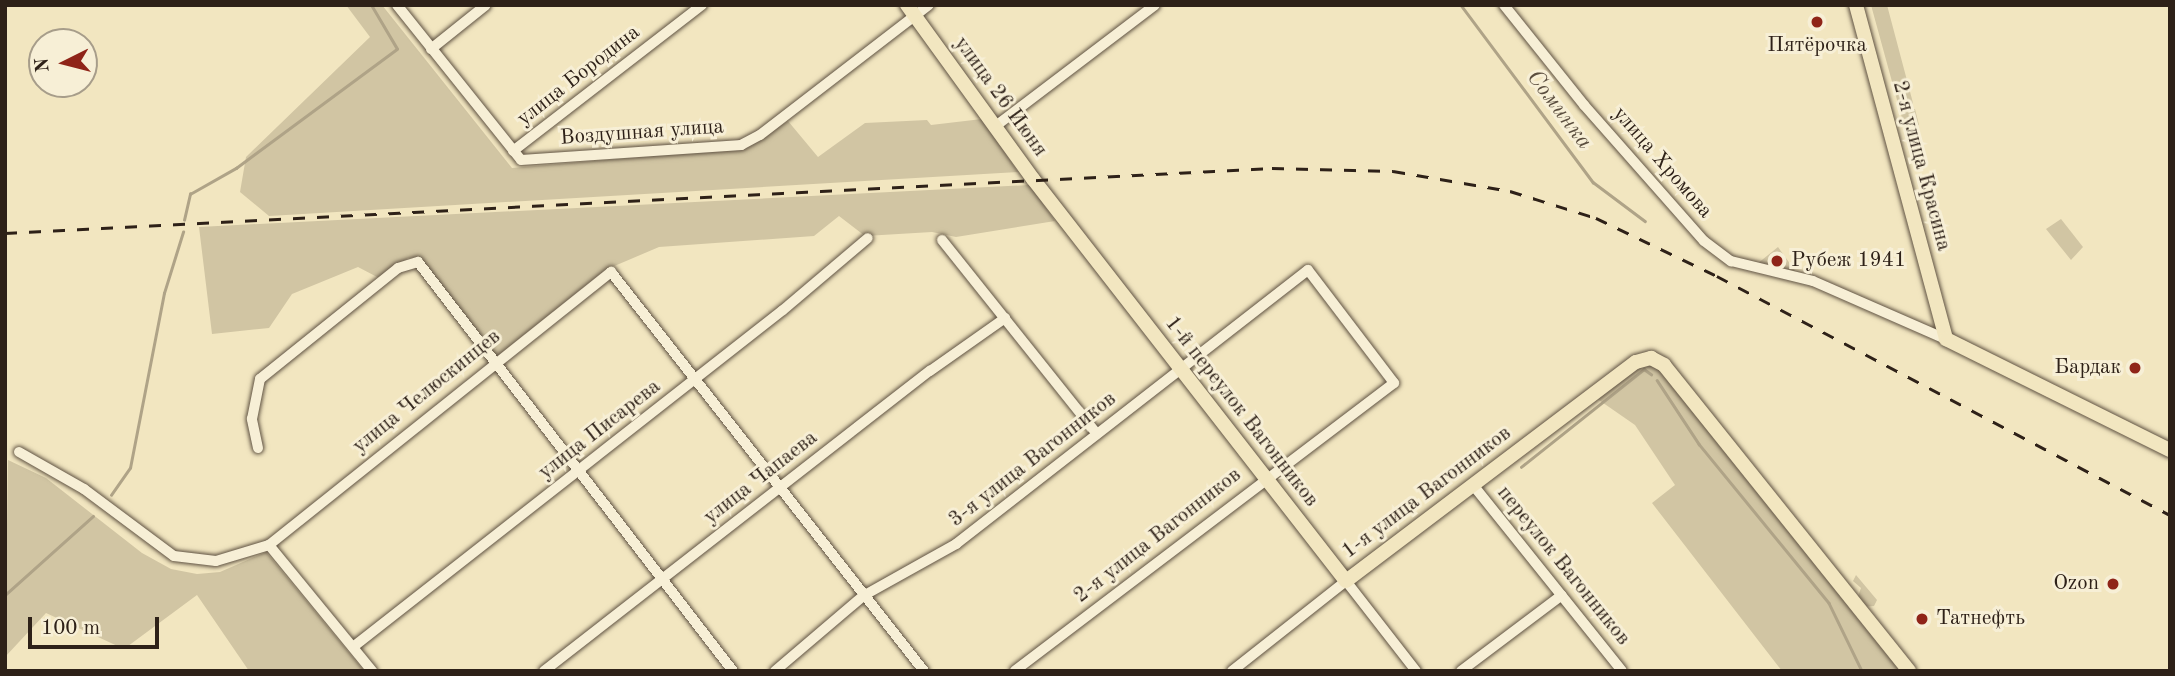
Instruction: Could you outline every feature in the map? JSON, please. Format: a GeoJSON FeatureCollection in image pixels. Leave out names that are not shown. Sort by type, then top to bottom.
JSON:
{"type":"FeatureCollection","features":[{"type":"Feature","properties":{"kind":"main road","name":"2-я улица Красина"},"geometry":{"type":"LineString","coordinates":[[1856,5],[1946,338]]}},
{"type":"Feature","properties":{"kind":"main road","name":"улица 26 Июня"},"geometry":{"type":"LineString","coordinates":[[911,10],[997,125],[1032,179]]}},
{"type":"Feature","properties":{"kind":"main road","name":"1-й переулок Вагонников"},"geometry":{"type":"LineString","coordinates":[[1032,179],[1346,581]]}},
{"type":"Feature","properties":{"kind":"main road"},"geometry":{"type":"LineString","coordinates":[[1946,338],[2170,450]]}},
{"type":"Feature","properties":{"kind":"main road","name":"1-я улица Вагонников"},"geometry":{"type":"LineString","coordinates":[[1346,581],[1636,362],[1652,358],[1664,365],[1909,671]]}},
{"type":"Feature","properties":{"kind":"street"},"geometry":{"type":"LineString","coordinates":[[397,5],[513,151]]}},
{"type":"Feature","properties":{"kind":"street"},"geometry":{"type":"LineString","coordinates":[[431,49],[486,5]]}},
{"type":"Feature","properties":{"kind":"street","name":"улица Бородина"},"geometry":{"type":"LineString","coordinates":[[513,151],[702,5]]}},
{"type":"Feature","properties":{"kind":"street","name":"Воздушная улица"},"geometry":{"type":"LineString","coordinates":[[513,151],[521,160],[741,145],[911,10],[929,5]]}},
{"type":"Feature","properties":{"kind":"street"},"geometry":{"type":"LineString","coordinates":[[997,125],[1155,5]]}},
{"type":"Feature","properties":{"kind":"street","name":"улица Хромова"},"geometry":{"type":"LineString","coordinates":[[1504,5],[1592,115],[1704,242],[1731,261],[1813,281],[1946,338]]}},
{"type":"Feature","properties":{"kind":"street","name":"улица Писарева"},"geometry":{"type":"LineString","coordinates":[[353,647],[578,472],[868,238]]}},
{"type":"Feature","properties":{"kind":"street"},"geometry":{"type":"LineString","coordinates":[[942,240],[1097,434]]}},
{"type":"Feature","properties":{"kind":"street"},"geometry":{"type":"LineString","coordinates":[[258,448],[252,419],[260,379],[398,268],[418,262],[733,671]]}},
{"type":"Feature","properties":{"kind":"street","name":"3-я улица Вагонников"},"geometry":{"type":"LineString","coordinates":[[775,671],[863,596],[957,544],[1308,271],[1394,383]]}},
{"type":"Feature","properties":{"kind":"street","name":"улица Челюскинцев"},"geometry":{"type":"LineString","coordinates":[[269,545],[494,362],[611,272],[695,379]]}},
{"type":"Feature","properties":{"kind":"street","name":"улица Чапаева"},"geometry":{"type":"LineString","coordinates":[[544,671],[1005,318]]}},
{"type":"Feature","properties":{"kind":"street"},"geometry":{"type":"LineString","coordinates":[[695,379],[924,671]]}},
{"type":"Feature","properties":{"kind":"street","name":"2-я улица Вагонников"},"geometry":{"type":"LineString","coordinates":[[1015,671],[1265,477],[1394,383]]}},
{"type":"Feature","properties":{"kind":"street"},"geometry":{"type":"LineString","coordinates":[[19,452],[83,489],[174,556],[216,562],[269,545],[372,671]]}},
{"type":"Feature","properties":{"kind":"street","name":"переулок Вагонников"},"geometry":{"type":"LineString","coordinates":[[1473,485],[1622,671]]}},
{"type":"Feature","properties":{"kind":"street","name":"1-я улица Вагонников"},"geometry":{"type":"LineString","coordinates":[[1232,671],[1346,581]]}},
{"type":"Feature","properties":{"kind":"street","name":"1-й переулок Вагонников"},"geometry":{"type":"LineString","coordinates":[[1346,581],[1416,671]]}},
{"type":"Feature","properties":{"kind":"street"},"geometry":{"type":"LineString","coordinates":[[1461,671],[1562,594]]}},
{"type":"Feature","properties":{"kind":"shaded area"},"geometry":{"type":"Polygon","coordinates":[[[346,5],[382,5],[512,168],[746,148],[788,121],[818,157],[865,123],[927,120],[931,125],[982,119],[1018,172],[269,216],[240,192],[246,157],[370,37],[346,5]]]}},
{"type":"Feature","properties":{"kind":"shaded area"},"geometry":{"type":"Polygon","coordinates":[[[1871,5],[1887,5],[1913,103],[1910,110],[1915,109],[1919,125],[1905,129],[1871,5]]]}},
{"type":"Feature","properties":{"kind":"shaded area"},"geometry":{"type":"Polygon","coordinates":[[[1030,185],[1055,221],[956,237],[932,232],[865,236],[839,216],[814,236],[659,247],[605,270],[495,358],[419,257],[408,258],[379,278],[358,267],[292,294],[269,328],[212,334],[199,227],[1030,185]]]}},
{"type":"Feature","properties":{"kind":"shaded area"},"geometry":{"type":"Polygon","coordinates":[[[2061,219],[2083,247],[2071,260],[2046,229],[2061,219]]]}},
{"type":"Feature","properties":{"kind":"shaded area"},"geometry":{"type":"Polygon","coordinates":[[[1778,247],[1796,272],[1757,264],[1778,247]]]}},
{"type":"Feature","properties":{"kind":"shaded area"},"geometry":{"type":"Polygon","coordinates":[[[1639,365],[1653,365],[1662,372],[1900,671],[1782,671],[1652,503],[1675,485],[1635,425],[1596,398],[1639,365]]]}},
{"type":"Feature","properties":{"kind":"shaded area"},"geometry":{"type":"Polygon","coordinates":[[[8,460],[46,478],[142,553],[171,569],[197,574],[220,572],[266,552],[364,671],[249,671],[197,595],[124,649],[46,613],[5,657],[8,460]]]}},
{"type":"Feature","properties":{"kind":"shaded area"},"geometry":{"type":"Polygon","coordinates":[[[1856,575],[1877,600],[1874,606],[1862,607],[1857,599],[1861,588],[1853,581],[1856,575]]]}},
{"type":"Feature","properties":{"kind":"waterway"},"geometry":{"type":"LineString","coordinates":[[184,220],[190,194],[236,168],[397,49],[371,5]]}},
{"type":"Feature","properties":{"kind":"waterway","name":"Соминка"},"geometry":{"type":"LineString","coordinates":[[1461,5],[1593,182],[1645,221]]}},
{"type":"Feature","properties":{"kind":"waterway"},"geometry":{"type":"LineString","coordinates":[[111,495],[130,468],[164,293],[183,232]]}},
{"type":"Feature","properties":{"kind":"waterway"},"geometry":{"type":"LineString","coordinates":[[1521,467],[1644,369],[1651,374]]}},
{"type":"Feature","properties":{"kind":"waterway"},"geometry":{"type":"LineString","coordinates":[[1657,380],[1699,444],[1829,603],[1862,671]]}},
{"type":"Feature","properties":{"kind":"waterway"},"geometry":{"type":"LineString","coordinates":[[5,595],[93,516]]}},
{"type":"Feature","properties":{"kind":"railway"},"geometry":{"type":"LineString","coordinates":[[5,233],[1272,168],[1393,171],[1510,191],[1596,218],[1717,276],[2170,515]]}},
{"type":"Feature","properties":{"kind":"place","name":"Пятёрочка"},"geometry":{"type":"Point","coordinates":[1817,22]}},
{"type":"Feature","properties":{"kind":"place","name":"Рубеж 1941"},"geometry":{"type":"Point","coordinates":[1777,261]}},
{"type":"Feature","properties":{"kind":"place","name":"Бардак"},"geometry":{"type":"Point","coordinates":[2135,368]}},
{"type":"Feature","properties":{"kind":"place","name":"Ozon"},"geometry":{"type":"Point","coordinates":[2113,584]}},
{"type":"Feature","properties":{"kind":"place","name":"Татнефть"},"geometry":{"type":"Point","coordinates":[1922,619]}}]}
